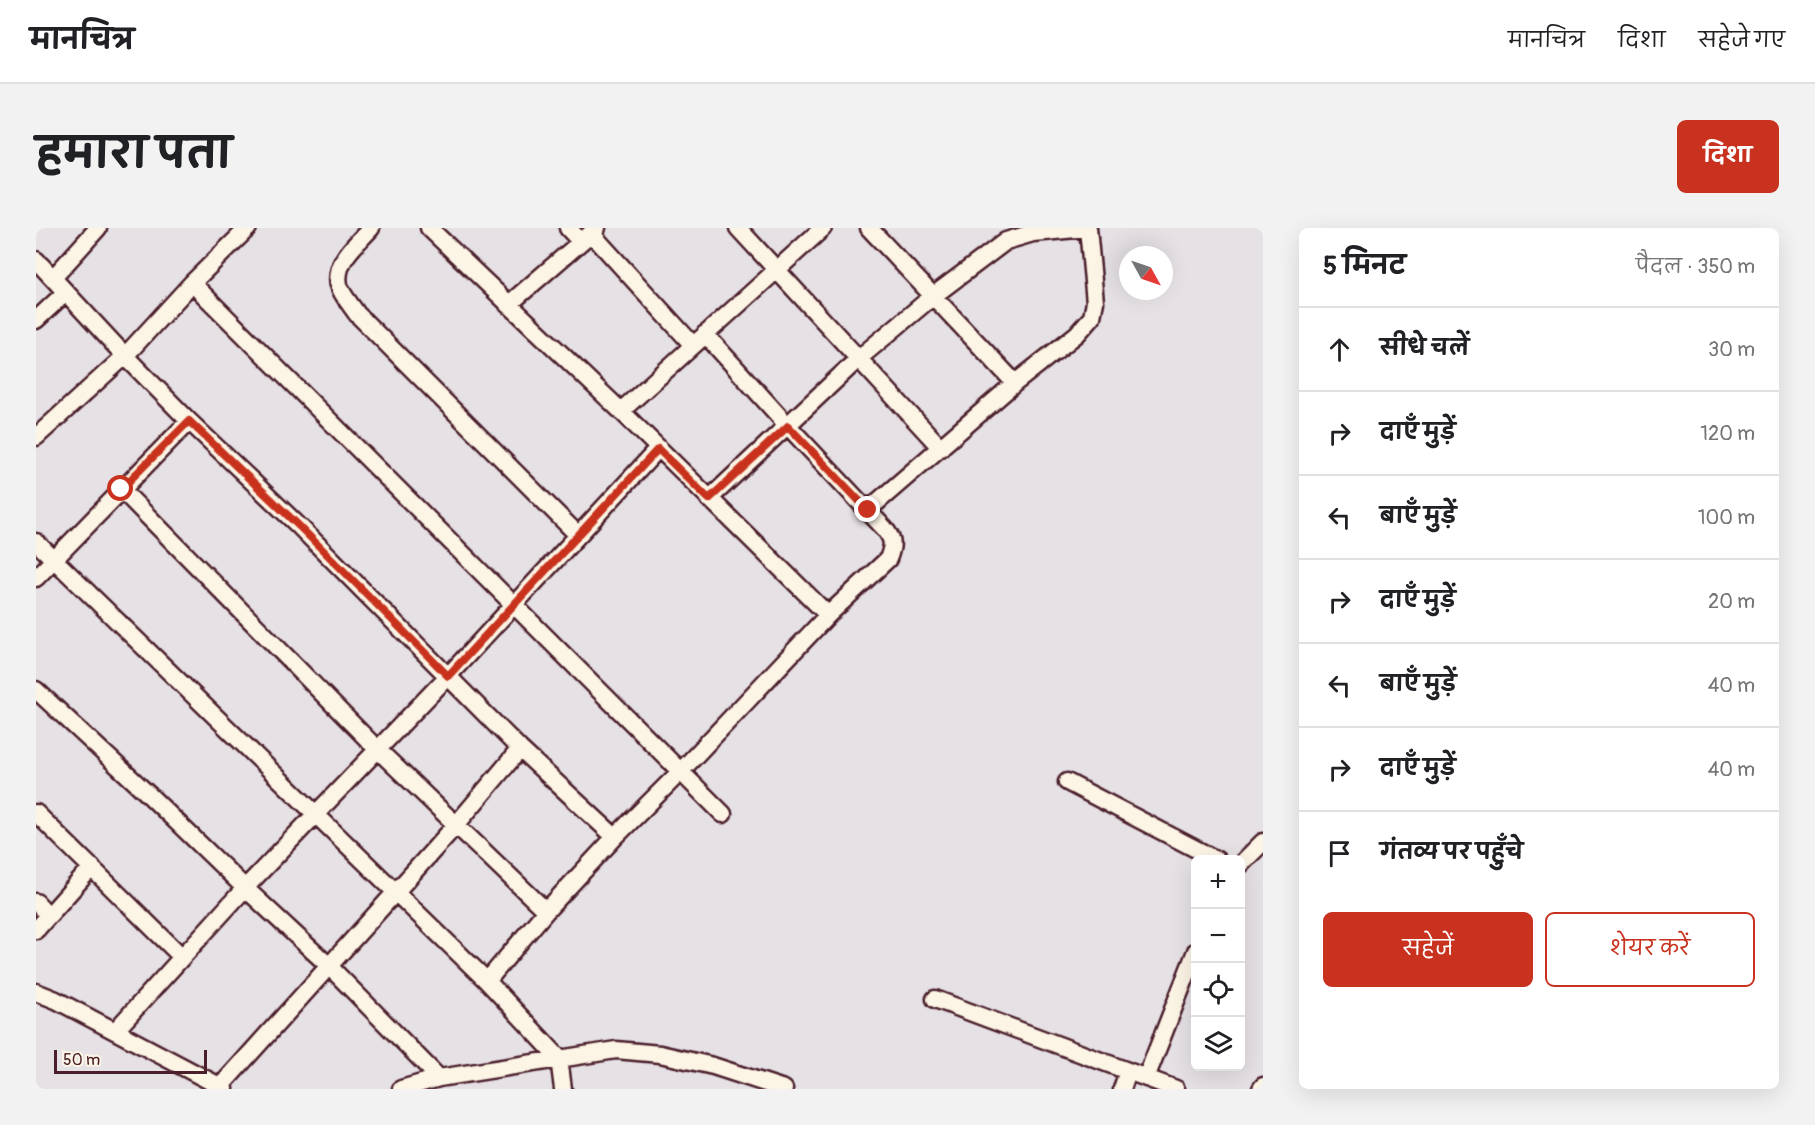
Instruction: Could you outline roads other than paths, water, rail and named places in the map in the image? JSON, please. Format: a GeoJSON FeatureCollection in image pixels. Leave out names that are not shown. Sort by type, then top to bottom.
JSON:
{"type":"FeatureCollection","features":[{"type":"Feature","properties":{"kind":"street"},"geometry":{"type":"LineString","coordinates":[[53,278],[98,228]]}},
{"type":"Feature","properties":{"kind":"street"},"geometry":{"type":"LineString","coordinates":[[36,437],[125,356],[192,283],[248,228]]}},
{"type":"Feature","properties":{"kind":"street"},"geometry":{"type":"LineString","coordinates":[[371,228],[344,258],[338,271],[339,286],[357,314],[578,535]]}},
{"type":"Feature","properties":{"kind":"street"},"geometry":{"type":"LineString","coordinates":[[429,228],[621,411],[828,615]]}},
{"type":"Feature","properties":{"kind":"street"},"geometry":{"type":"LineString","coordinates":[[487,981],[546,911],[615,837],[680,772],[828,615],[888,559],[893,547],[892,538],[868,510],[788,426],[589,234],[568,228]]}},
{"type":"Feature","properties":{"kind":"street"},"geometry":{"type":"LineString","coordinates":[[738,228],[940,448]]}},
{"type":"Feature","properties":{"kind":"street"},"geometry":{"type":"LineString","coordinates":[[621,411],[823,228]]}},
{"type":"Feature","properties":{"kind":"street"},"geometry":{"type":"LineString","coordinates":[[869,228],[1015,383]]}},
{"type":"Feature","properties":{"kind":"street"},"geometry":{"type":"LineString","coordinates":[[709,499],[858,359],[933,296],[1006,240],[1033,233],[1087,228],[1095,302],[1092,317],[1077,334],[1015,383],[868,510]]}},
{"type":"Feature","properties":{"kind":"street"},"geometry":{"type":"LineString","coordinates":[[508,305],[589,234]]}},
{"type":"Feature","properties":{"kind":"street"},"geometry":{"type":"LineString","coordinates":[[36,260],[189,421],[300,527],[520,749],[615,837]]}},
{"type":"Feature","properties":{"kind":"street"},"geometry":{"type":"LineString","coordinates":[[192,283],[723,814]]}},
{"type":"Feature","properties":{"kind":"street"},"geometry":{"type":"LineString","coordinates":[[36,320],[66,292]]}},
{"type":"Feature","properties":{"kind":"street"},"geometry":{"type":"LineString","coordinates":[[36,578],[189,421]]}},
{"type":"Feature","properties":{"kind":"street"},"geometry":{"type":"LineString","coordinates":[[115,1031],[244,888],[448,676],[513,603],[658,449]]}},
{"type":"Feature","properties":{"kind":"street"},"geometry":{"type":"LineString","coordinates":[[121,489],[378,750],[546,911]]}},
{"type":"Feature","properties":{"kind":"street"},"geometry":{"type":"LineString","coordinates":[[36,542],[395,894],[487,981],[559,1058],[563,1089]]}},
{"type":"Feature","properties":{"kind":"street"},"geometry":{"type":"LineString","coordinates":[[36,690],[328,965],[439,1078]]}},
{"type":"Feature","properties":{"kind":"street"},"geometry":{"type":"LineString","coordinates":[[36,992],[223,1088],[328,965],[395,894],[520,749]]}},
{"type":"Feature","properties":{"kind":"street"},"geometry":{"type":"LineString","coordinates":[[1067,782],[1207,855]]}},
{"type":"Feature","properties":{"kind":"street"},"geometry":{"type":"LineString","coordinates":[[36,813],[182,957]]}},
{"type":"Feature","properties":{"kind":"street"},"geometry":{"type":"LineString","coordinates":[[1245,861],[1263,843]]}},
{"type":"Feature","properties":{"kind":"street"},"geometry":{"type":"LineString","coordinates":[[36,930],[92,867]]}},
{"type":"Feature","properties":{"kind":"street"},"geometry":{"type":"LineString","coordinates":[[36,902],[48,915]]}},
{"type":"Feature","properties":{"kind":"street"},"geometry":{"type":"LineString","coordinates":[[1146,1078],[1191,963]]}},
{"type":"Feature","properties":{"kind":"street"},"geometry":{"type":"LineString","coordinates":[[935,999],[1176,1089]]}},
{"type":"Feature","properties":{"kind":"street"},"geometry":{"type":"LineString","coordinates":[[401,1089],[439,1078],[616,1050],[660,1054],[713,1066],[764,1087],[784,1089]]}},
{"type":"Feature","properties":{"kind":"street"},"geometry":{"type":"LineString","coordinates":[[1122,1089],[1128,1071]]}}]}
